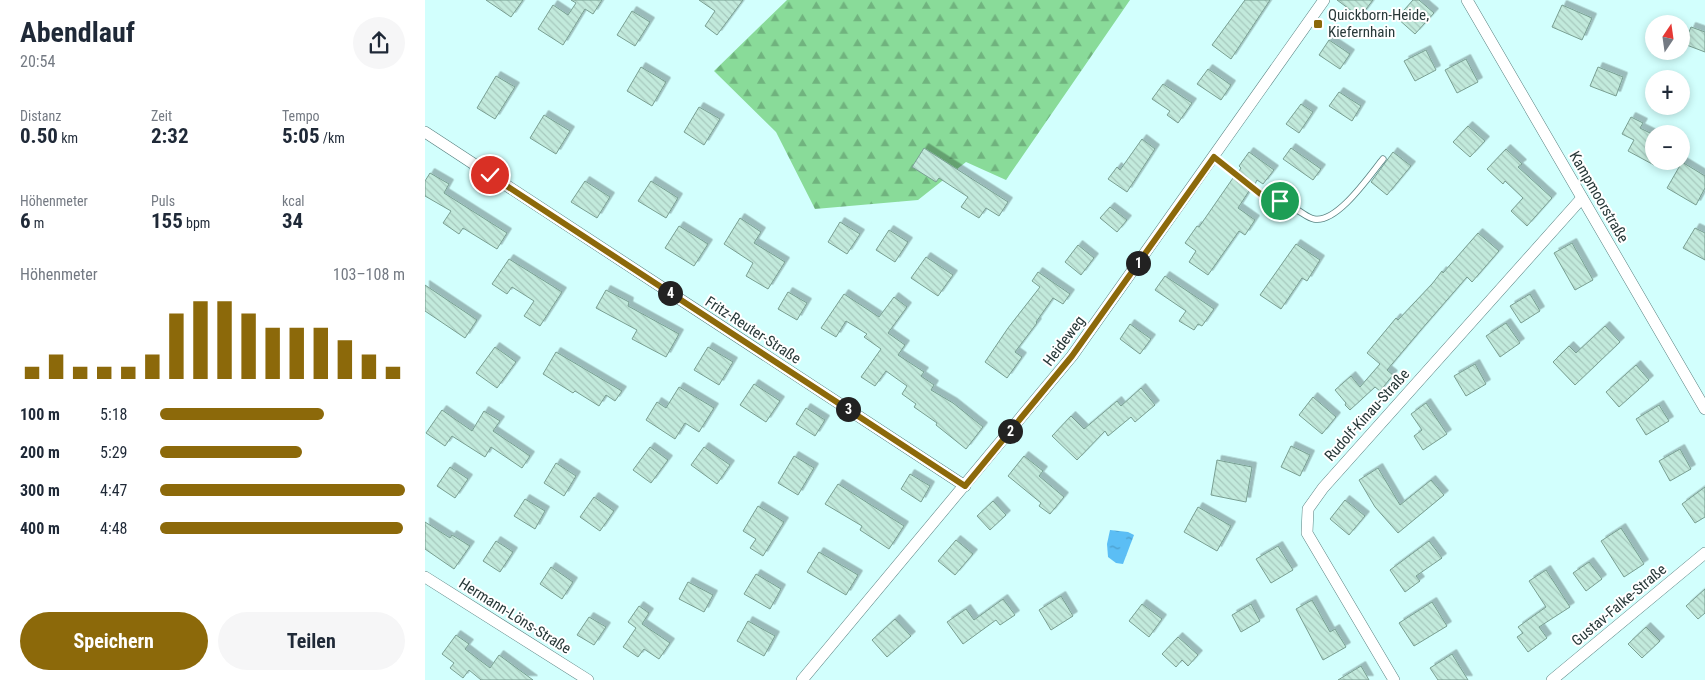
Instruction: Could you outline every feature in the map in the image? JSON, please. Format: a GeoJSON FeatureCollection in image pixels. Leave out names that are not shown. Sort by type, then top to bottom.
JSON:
{"type":"FeatureCollection","features":[{"type":"Feature","properties":{"kind":"street","name":"Heideweg"},"geometry":{"type":"LineString","coordinates":[[802,680],[1072,356],[1324,0]]}},
{"type":"Feature","properties":{"kind":"street","name":"Kampmoorstraße"},"geometry":{"type":"LineString","coordinates":[[1467,0],[1705,409]]}},
{"type":"Feature","properties":{"kind":"street","name":"Fritz-Reuter-Straße"},"geometry":{"type":"LineString","coordinates":[[425,132],[965,486]]}},
{"type":"Feature","properties":{"kind":"street","name":"Rudolf-Kinau-Straße"},"geometry":{"type":"LineString","coordinates":[[1394,680],[1307,533],[1308,509],[1323,488],[1582,198]]}},
{"type":"Feature","properties":{"kind":"street","name":"Gustav-Falke-Straße"},"geometry":{"type":"LineString","coordinates":[[1551,680],[1705,553]]}},
{"type":"Feature","properties":{"kind":"street","name":"Hermann-Löns-Straße"},"geometry":{"type":"LineString","coordinates":[[425,577],[588,680]]}},
{"type":"Feature","properties":{"kind":"lane"},"geometry":{"type":"LineString","coordinates":[[1214,157],[1268,200],[1277,214]]}},
{"type":"Feature","properties":{"kind":"lane"},"geometry":{"type":"LineString","coordinates":[[1268,200],[1280,201],[1306,216],[1322,219],[1337,211],[1349,201],[1383,159]]}},
{"type":"Feature","properties":{"kind":"green space"},"geometry":{"type":"Polygon","coordinates":[[[787,0],[1130,0],[1006,180],[966,162],[918,200],[815,209],[776,132],[714,71],[787,0]]]}},
{"type":"Feature","properties":{"kind":"water"},"geometry":{"type":"Polygon","coordinates":[[[1110,530],[1128,532],[1134,535],[1123,564],[1116,563],[1108,557],[1107,544],[1110,530]]]}},
{"type":"Feature","properties":{"kind":"building"},"geometry":{"type":"Polygon","coordinates":[[[486,0],[523,0],[511,17],[486,0]]]}},
{"type":"Feature","properties":{"kind":"building"},"geometry":{"type":"Polygon","coordinates":[[[571,0],[602,0],[593,14],[585,9],[563,45],[538,29],[553,5],[568,15],[576,3],[571,0]]]}},
{"type":"Feature","properties":{"kind":"building"},"geometry":{"type":"Polygon","coordinates":[[[699,0],[743,0],[717,35],[705,26],[715,11],[699,0]]]}},
{"type":"Feature","properties":{"kind":"building"},"geometry":{"type":"Polygon","coordinates":[[[1245,0],[1270,0],[1231,59],[1212,45],[1245,0]]]}},
{"type":"Feature","properties":{"kind":"building"},"geometry":{"type":"Polygon","coordinates":[[[1337,0],[1373,0],[1360,17],[1337,0]]]}},
{"type":"Feature","properties":{"kind":"building"},"geometry":{"type":"Polygon","coordinates":[[[1413,0],[1419,0],[1434,13],[1415,34],[1397,18],[1413,0]]]}},
{"type":"Feature","properties":{"kind":"building"},"geometry":{"type":"Polygon","coordinates":[[[1562,5],[1592,18],[1582,40],[1552,27],[1562,5]]]}},
{"type":"Feature","properties":{"kind":"building"},"geometry":{"type":"Polygon","coordinates":[[[632,11],[650,22],[635,46],[617,35],[632,11]]]}},
{"type":"Feature","properties":{"kind":"building"},"geometry":{"type":"Polygon","coordinates":[[[1691,27],[1705,32],[1705,52],[1690,46],[1691,27]]]}},
{"type":"Feature","properties":{"kind":"building"},"geometry":{"type":"Polygon","coordinates":[[[1329,40],[1350,54],[1340,69],[1319,55],[1329,40]]]}},
{"type":"Feature","properties":{"kind":"building"},"geometry":{"type":"Polygon","coordinates":[[[1426,50],[1436,70],[1415,81],[1404,61],[1426,50]]]}},
{"type":"Feature","properties":{"kind":"building"},"geometry":{"type":"Polygon","coordinates":[[[1466,59],[1478,82],[1457,93],[1445,70],[1466,59]]]}},
{"type":"Feature","properties":{"kind":"building"},"geometry":{"type":"Polygon","coordinates":[[[641,67],[666,82],[652,106],[627,91],[641,67]]]}},
{"type":"Feature","properties":{"kind":"building"},"geometry":{"type":"Polygon","coordinates":[[[1598,67],[1623,77],[1616,96],[1590,86],[1598,67]]]}},
{"type":"Feature","properties":{"kind":"building"},"geometry":{"type":"Polygon","coordinates":[[[1208,69],[1231,85],[1221,100],[1197,84],[1208,69]]]}},
{"type":"Feature","properties":{"kind":"building"},"geometry":{"type":"Polygon","coordinates":[[[496,76],[515,87],[495,119],[477,108],[496,76]]]}},
{"type":"Feature","properties":{"kind":"building"},"geometry":{"type":"Polygon","coordinates":[[[1163,84],[1192,103],[1178,123],[1167,115],[1170,111],[1152,99],[1163,84]]]}},
{"type":"Feature","properties":{"kind":"building"},"geometry":{"type":"Polygon","coordinates":[[[1339,92],[1361,106],[1352,121],[1329,106],[1339,92]]]}},
{"type":"Feature","properties":{"kind":"building"},"geometry":{"type":"Polygon","coordinates":[[[1301,104],[1313,112],[1299,133],[1286,124],[1301,104]]]}},
{"type":"Feature","properties":{"kind":"building"},"geometry":{"type":"Polygon","coordinates":[[[699,107],[720,119],[704,145],[684,132],[699,107]]]}},
{"type":"Feature","properties":{"kind":"building"},"geometry":{"type":"Polygon","coordinates":[[[544,115],[570,131],[556,154],[530,138],[544,115]]]}},
{"type":"Feature","properties":{"kind":"building"},"geometry":{"type":"Polygon","coordinates":[[[1631,117],[1643,123],[1640,128],[1645,130],[1645,160],[1628,151],[1634,140],[1622,134],[1631,117]]]}},
{"type":"Feature","properties":{"kind":"building"},"geometry":{"type":"Polygon","coordinates":[[[1468,126],[1485,141],[1470,157],[1453,142],[1468,126]]]}},
{"type":"Feature","properties":{"kind":"building"},"geometry":{"type":"Polygon","coordinates":[[[1142,139],[1155,149],[1127,192],[1108,179],[1117,167],[1120,170],[1142,139]]]}},
{"type":"Feature","properties":{"kind":"building"},"geometry":{"type":"Polygon","coordinates":[[[924,148],[1008,202],[999,216],[986,208],[979,218],[961,207],[968,197],[939,178],[936,182],[912,167],[924,148]]]}},
{"type":"Feature","properties":{"kind":"building"},"geometry":{"type":"Polygon","coordinates":[[[1291,148],[1321,169],[1313,180],[1283,159],[1291,148]]]}},
{"type":"Feature","properties":{"kind":"building"},"geometry":{"type":"Polygon","coordinates":[[[1506,149],[1522,164],[1518,167],[1552,198],[1527,226],[1511,211],[1523,198],[1505,181],[1503,184],[1487,169],[1506,149]]]}},
{"type":"Feature","properties":{"kind":"building"},"geometry":{"type":"Polygon","coordinates":[[[1249,152],[1274,170],[1263,184],[1257,180],[1255,184],[1239,171],[1241,168],[1239,166],[1249,152]]]}},
{"type":"Feature","properties":{"kind":"building"},"geometry":{"type":"Polygon","coordinates":[[[1393,152],[1411,166],[1387,195],[1371,182],[1393,152]]]}},
{"type":"Feature","properties":{"kind":"building"},"geometry":{"type":"Polygon","coordinates":[[[1690,167],[1705,176],[1705,188],[1696,205],[1667,188],[1677,170],[1690,170],[1690,167]]]}},
{"type":"Feature","properties":{"kind":"building"},"geometry":{"type":"Polygon","coordinates":[[[430,173],[449,184],[444,193],[507,233],[497,249],[463,228],[459,234],[443,223],[451,211],[425,196],[425,181],[430,173]]]}},
{"type":"Feature","properties":{"kind":"building"},"geometry":{"type":"Polygon","coordinates":[[[1233,178],[1249,191],[1238,208],[1255,220],[1245,235],[1239,231],[1208,275],[1189,262],[1196,251],[1185,243],[1197,226],[1199,227],[1233,178]]]}},
{"type":"Feature","properties":{"kind":"building"},"geometry":{"type":"Polygon","coordinates":[[[585,181],[610,197],[597,218],[571,202],[585,181]]]}},
{"type":"Feature","properties":{"kind":"building"},"geometry":{"type":"Polygon","coordinates":[[[651,181],[678,198],[666,218],[638,201],[651,181]]]}},
{"type":"Feature","properties":{"kind":"building"},"geometry":{"type":"Polygon","coordinates":[[[1110,207],[1127,220],[1117,232],[1100,218],[1110,207]]]}},
{"type":"Feature","properties":{"kind":"building"},"geometry":{"type":"Polygon","coordinates":[[[740,218],[761,232],[754,243],[785,262],[768,289],[746,276],[753,263],[724,244],[740,218]]]}},
{"type":"Feature","properties":{"kind":"building"},"geometry":{"type":"Polygon","coordinates":[[[840,222],[860,234],[847,254],[828,242],[840,222]]]}},
{"type":"Feature","properties":{"kind":"building"},"geometry":{"type":"Polygon","coordinates":[[[679,226],[708,244],[694,266],[665,248],[679,226]]]}},
{"type":"Feature","properties":{"kind":"building"},"geometry":{"type":"Polygon","coordinates":[[[1695,228],[1705,233],[1705,260],[1683,248],[1695,228]]]}},
{"type":"Feature","properties":{"kind":"building"},"geometry":{"type":"Polygon","coordinates":[[[889,230],[908,242],[895,262],[876,250],[889,230]]]}},
{"type":"Feature","properties":{"kind":"building"},"geometry":{"type":"Polygon","coordinates":[[[1478,233],[1499,251],[1472,282],[1467,277],[1420,331],[1387,370],[1393,375],[1380,391],[1375,387],[1350,410],[1335,390],[1351,376],[1360,387],[1380,364],[1367,353],[1396,318],[1398,320],[1478,233]]]}},
{"type":"Feature","properties":{"kind":"building"},"geometry":{"type":"Polygon","coordinates":[[[1572,243],[1593,280],[1575,290],[1554,253],[1572,243]]]}},
{"type":"Feature","properties":{"kind":"building"},"geometry":{"type":"Polygon","coordinates":[[[1296,244],[1320,260],[1307,281],[1302,278],[1281,309],[1260,295],[1296,244]]]}},
{"type":"Feature","properties":{"kind":"building"},"geometry":{"type":"Polygon","coordinates":[[[1078,245],[1094,258],[1081,275],[1065,262],[1078,245]]]}},
{"type":"Feature","properties":{"kind":"building"},"geometry":{"type":"Polygon","coordinates":[[[926,257],[953,275],[938,296],[911,278],[926,257]]]}},
{"type":"Feature","properties":{"kind":"building"},"geometry":{"type":"Polygon","coordinates":[[[509,259],[562,292],[540,326],[524,316],[534,301],[512,287],[507,294],[492,284],[509,259]]]}},
{"type":"Feature","properties":{"kind":"building"},"geometry":{"type":"Polygon","coordinates":[[[1038,272],[1070,294],[1063,304],[1053,298],[1015,352],[1022,357],[1007,378],[985,362],[1008,328],[1040,287],[1032,281],[1038,272]]]}},
{"type":"Feature","properties":{"kind":"building"},"geometry":{"type":"Polygon","coordinates":[[[1165,276],[1214,309],[1202,326],[1198,324],[1194,330],[1179,321],[1186,311],[1155,290],[1165,276]]]}},
{"type":"Feature","properties":{"kind":"building"},"geometry":{"type":"Polygon","coordinates":[[[425,285],[477,320],[465,338],[425,311],[425,285]]]}},
{"type":"Feature","properties":{"kind":"building"},"geometry":{"type":"Polygon","coordinates":[[[606,290],[629,302],[628,306],[679,334],[666,357],[632,339],[637,330],[596,308],[606,290]]]}},
{"type":"Feature","properties":{"kind":"building"},"geometry":{"type":"Polygon","coordinates":[[[788,292],[807,303],[797,320],[778,309],[788,292]]]}},
{"type":"Feature","properties":{"kind":"building"},"geometry":{"type":"Polygon","coordinates":[[[844,294],[879,317],[894,297],[907,307],[888,333],[905,345],[898,355],[924,372],[921,376],[934,385],[931,390],[953,403],[983,427],[966,449],[936,425],[937,423],[914,407],[916,404],[902,394],[907,386],[886,371],[875,386],[861,377],[881,349],[864,337],[867,334],[846,321],[836,337],[821,328],[844,294]]]}},
{"type":"Feature","properties":{"kind":"building"},"geometry":{"type":"Polygon","coordinates":[[[1530,294],[1540,311],[1521,323],[1510,306],[1530,294]]]}},
{"type":"Feature","properties":{"kind":"building"},"geometry":{"type":"Polygon","coordinates":[[[1506,323],[1520,343],[1500,357],[1486,336],[1506,323]]]}},
{"type":"Feature","properties":{"kind":"building"},"geometry":{"type":"Polygon","coordinates":[[[1130,324],[1151,339],[1140,354],[1120,339],[1130,324]]]}},
{"type":"Feature","properties":{"kind":"building"},"geometry":{"type":"Polygon","coordinates":[[[1605,326],[1620,342],[1575,385],[1553,362],[1569,346],[1576,353],[1605,326]]]}},
{"type":"Feature","properties":{"kind":"building"},"geometry":{"type":"Polygon","coordinates":[[[495,347],[516,362],[497,388],[476,373],[495,347]]]}},
{"type":"Feature","properties":{"kind":"building"},"geometry":{"type":"Polygon","coordinates":[[[708,347],[733,362],[719,385],[694,370],[708,347]]]}},
{"type":"Feature","properties":{"kind":"building"},"geometry":{"type":"Polygon","coordinates":[[[556,352],[622,391],[615,401],[606,395],[599,406],[575,391],[573,393],[543,374],[556,352]]]}},
{"type":"Feature","properties":{"kind":"building"},"geometry":{"type":"Polygon","coordinates":[[[1475,364],[1486,384],[1466,396],[1454,376],[1475,364]]]}},
{"type":"Feature","properties":{"kind":"building"},"geometry":{"type":"Polygon","coordinates":[[[1636,365],[1649,380],[1619,407],[1606,392],[1636,365]]]}},
{"type":"Feature","properties":{"kind":"building"},"geometry":{"type":"Polygon","coordinates":[[[754,384],[780,401],[766,422],[740,405],[754,384]]]}},
{"type":"Feature","properties":{"kind":"building"},"geometry":{"type":"Polygon","coordinates":[[[679,387],[714,408],[699,432],[685,423],[675,439],[646,420],[657,402],[666,408],[679,387]]]}},
{"type":"Feature","properties":{"kind":"building"},"geometry":{"type":"Polygon","coordinates":[[[1141,388],[1155,405],[1135,422],[1131,417],[1108,436],[1105,431],[1077,460],[1052,436],[1071,416],[1084,429],[1117,401],[1121,406],[1141,388]]]}},
{"type":"Feature","properties":{"kind":"building"},"geometry":{"type":"Polygon","coordinates":[[[1313,397],[1336,417],[1322,434],[1299,415],[1313,397]]]}},
{"type":"Feature","properties":{"kind":"building"},"geometry":{"type":"Polygon","coordinates":[[[1426,403],[1447,434],[1423,450],[1414,436],[1422,430],[1411,414],[1426,403]]]}},
{"type":"Feature","properties":{"kind":"building"},"geometry":{"type":"Polygon","coordinates":[[[1659,405],[1669,421],[1646,435],[1636,419],[1659,405]]]}},
{"type":"Feature","properties":{"kind":"building"},"geometry":{"type":"Polygon","coordinates":[[[806,408],[825,420],[815,436],[796,424],[806,408]]]}},
{"type":"Feature","properties":{"kind":"building"},"geometry":{"type":"Polygon","coordinates":[[[442,410],[472,431],[484,411],[500,421],[493,431],[530,456],[522,468],[491,447],[485,457],[452,436],[445,446],[426,433],[442,410]]]}},
{"type":"Feature","properties":{"kind":"building"},"geometry":{"type":"Polygon","coordinates":[[[1291,446],[1310,455],[1300,476],[1281,467],[1291,446]]]}},
{"type":"Feature","properties":{"kind":"building"},"geometry":{"type":"Polygon","coordinates":[[[650,447],[668,460],[651,483],[633,470],[650,447]]]}},
{"type":"Feature","properties":{"kind":"building"},"geometry":{"type":"Polygon","coordinates":[[[704,447],[730,465],[717,484],[691,465],[704,447]]]}},
{"type":"Feature","properties":{"kind":"building"},"geometry":{"type":"Polygon","coordinates":[[[1680,449],[1691,469],[1670,481],[1659,461],[1680,449]]]}},
{"type":"Feature","properties":{"kind":"building"},"geometry":{"type":"Polygon","coordinates":[[[794,456],[814,468],[798,495],[778,483],[794,456]]]}},
{"type":"Feature","properties":{"kind":"building"},"geometry":{"type":"Polygon","coordinates":[[[1024,456],[1043,471],[1039,476],[1064,497],[1050,514],[1039,506],[1041,503],[1008,476],[1024,456]]]}},
{"type":"Feature","properties":{"kind":"building"},"geometry":{"type":"Polygon","coordinates":[[[1217,460],[1252,467],[1246,502],[1211,495],[1217,460]]]}},
{"type":"Feature","properties":{"kind":"building"},"geometry":{"type":"Polygon","coordinates":[[[556,463],[576,476],[564,496],[544,483],[556,463]]]}},
{"type":"Feature","properties":{"kind":"building"},"geometry":{"type":"Polygon","coordinates":[[[450,467],[468,479],[455,498],[437,486],[450,467]]]}},
{"type":"Feature","properties":{"kind":"building"},"geometry":{"type":"Polygon","coordinates":[[[1378,468],[1400,505],[1431,480],[1444,495],[1398,533],[1375,507],[1359,480],[1378,468]]]}},
{"type":"Feature","properties":{"kind":"building"},"geometry":{"type":"Polygon","coordinates":[[[910,474],[930,486],[921,502],[901,489],[910,474]]]}},
{"type":"Feature","properties":{"kind":"building"},"geometry":{"type":"Polygon","coordinates":[[[838,484],[904,526],[889,549],[860,530],[862,526],[825,504],[838,484]]]}},
{"type":"Feature","properties":{"kind":"building"},"geometry":{"type":"Polygon","coordinates":[[[1705,487],[1705,517],[1695,523],[1682,504],[1705,487]]]}},
{"type":"Feature","properties":{"kind":"building"},"geometry":{"type":"Polygon","coordinates":[[[594,497],[614,511],[600,531],[580,517],[594,497]]]}},
{"type":"Feature","properties":{"kind":"building"},"geometry":{"type":"Polygon","coordinates":[[[525,499],[545,511],[535,529],[514,516],[525,499]]]}},
{"type":"Feature","properties":{"kind":"building"},"geometry":{"type":"Polygon","coordinates":[[[1345,500],[1365,516],[1349,535],[1330,519],[1345,500]]]}},
{"type":"Feature","properties":{"kind":"building"},"geometry":{"type":"Polygon","coordinates":[[[993,501],[1006,515],[990,530],[977,516],[993,501]]]}},
{"type":"Feature","properties":{"kind":"building"},"geometry":{"type":"Polygon","coordinates":[[[758,506],[784,522],[763,556],[750,548],[756,539],[743,531],[758,506]]]}},
{"type":"Feature","properties":{"kind":"building"},"geometry":{"type":"Polygon","coordinates":[[[1198,507],[1231,526],[1217,551],[1184,532],[1198,507]]]}},
{"type":"Feature","properties":{"kind":"building"},"geometry":{"type":"Polygon","coordinates":[[[425,522],[450,538],[452,535],[470,546],[454,569],[425,549],[425,522]]]}},
{"type":"Feature","properties":{"kind":"building"},"geometry":{"type":"Polygon","coordinates":[[[1621,528],[1644,564],[1624,577],[1601,541],[1621,528]]]}},
{"type":"Feature","properties":{"kind":"building"},"geometry":{"type":"Polygon","coordinates":[[[956,540],[973,554],[955,575],[938,561],[956,540]]]}},
{"type":"Feature","properties":{"kind":"building"},"geometry":{"type":"Polygon","coordinates":[[[496,541],[513,552],[500,572],[483,561],[496,541]]]}},
{"type":"Feature","properties":{"kind":"building"},"geometry":{"type":"Polygon","coordinates":[[[1429,541],[1442,558],[1416,576],[1420,581],[1405,592],[1390,570],[1429,541]]]}},
{"type":"Feature","properties":{"kind":"building"},"geometry":{"type":"Polygon","coordinates":[[[1278,546],[1293,570],[1271,583],[1256,559],[1278,546]]]}},
{"type":"Feature","properties":{"kind":"building"},"geometry":{"type":"Polygon","coordinates":[[[819,552],[858,575],[846,595],[807,572],[819,552]]]}},
{"type":"Feature","properties":{"kind":"building"},"geometry":{"type":"Polygon","coordinates":[[[1589,562],[1602,579],[1586,591],[1573,573],[1589,562]]]}},
{"type":"Feature","properties":{"kind":"building"},"geometry":{"type":"Polygon","coordinates":[[[551,567],[573,582],[562,599],[540,584],[551,567]]]}},
{"type":"Feature","properties":{"kind":"building"},"geometry":{"type":"Polygon","coordinates":[[[1546,570],[1570,607],[1539,627],[1547,638],[1528,652],[1517,637],[1523,633],[1518,627],[1546,607],[1529,581],[1546,570]]]}},
{"type":"Feature","properties":{"kind":"building"},"geometry":{"type":"Polygon","coordinates":[[[756,574],[781,589],[770,609],[744,594],[756,574]]]}},
{"type":"Feature","properties":{"kind":"building"},"geometry":{"type":"Polygon","coordinates":[[[688,582],[713,595],[704,612],[679,599],[688,582]]]}},
{"type":"Feature","properties":{"kind":"building"},"geometry":{"type":"Polygon","coordinates":[[[1705,589],[1705,613],[1698,619],[1686,606],[1705,589]]]}},
{"type":"Feature","properties":{"kind":"building"},"geometry":{"type":"Polygon","coordinates":[[[1061,596],[1073,616],[1051,630],[1039,610],[1061,596]]]}},
{"type":"Feature","properties":{"kind":"building"},"geometry":{"type":"Polygon","coordinates":[[[1003,599],[1015,615],[1000,625],[996,620],[963,644],[947,622],[966,609],[974,620],[1003,599]]]}},
{"type":"Feature","properties":{"kind":"building"},"geometry":{"type":"Polygon","coordinates":[[[1312,600],[1330,632],[1335,629],[1346,647],[1323,660],[1296,609],[1312,600]]]}},
{"type":"Feature","properties":{"kind":"building"},"geometry":{"type":"Polygon","coordinates":[[[1432,602],[1447,626],[1414,646],[1399,623],[1432,602]]]}},
{"type":"Feature","properties":{"kind":"building"},"geometry":{"type":"Polygon","coordinates":[[[1142,604],[1162,619],[1149,637],[1129,621],[1142,604]]]}},
{"type":"Feature","properties":{"kind":"building"},"geometry":{"type":"Polygon","coordinates":[[[1251,604],[1260,621],[1241,632],[1232,615],[1251,604]]]}},
{"type":"Feature","properties":{"kind":"building"},"geometry":{"type":"Polygon","coordinates":[[[639,606],[649,613],[642,624],[670,643],[659,659],[644,649],[638,657],[623,647],[636,628],[628,622],[639,606]]]}},
{"type":"Feature","properties":{"kind":"building"},"geometry":{"type":"Polygon","coordinates":[[[589,617],[606,627],[594,645],[577,635],[589,617]]]}},
{"type":"Feature","properties":{"kind":"building"},"geometry":{"type":"Polygon","coordinates":[[[895,619],[911,636],[887,657],[872,640],[895,619]]]}},
{"type":"Feature","properties":{"kind":"building"},"geometry":{"type":"Polygon","coordinates":[[[748,621],[775,636],[764,656],[737,641],[748,621]]]}},
{"type":"Feature","properties":{"kind":"building"},"geometry":{"type":"Polygon","coordinates":[[[1646,627],[1660,641],[1642,658],[1628,644],[1646,627]]]}},
{"type":"Feature","properties":{"kind":"building"},"geometry":{"type":"Polygon","coordinates":[[[456,635],[469,644],[465,649],[490,668],[499,655],[533,680],[481,680],[469,670],[463,678],[450,668],[454,663],[442,654],[456,635]]]}},
{"type":"Feature","properties":{"kind":"building"},"geometry":{"type":"Polygon","coordinates":[[[1178,637],[1198,655],[1188,666],[1182,660],[1176,667],[1162,654],[1178,637]]]}},
{"type":"Feature","properties":{"kind":"building"},"geometry":{"type":"Polygon","coordinates":[[[1452,654],[1468,680],[1438,680],[1430,668],[1452,654]]]}},
{"type":"Feature","properties":{"kind":"building"},"geometry":{"type":"Polygon","coordinates":[[[1361,666],[1369,680],[1338,680],[1361,666]]]}},
{"type":"Feature","properties":{"kind":"place","name":"Quickborn-Heide, Kiefernhain"},"geometry":{"type":"Point","coordinates":[1318,24]}},
{"type":"Feature","properties":{"kind":"route"},"geometry":{"type":"LineString","coordinates":[[490,175],[965,486],[1072,356],[1214,157],[1268,200],[1280,201]]}}]}
